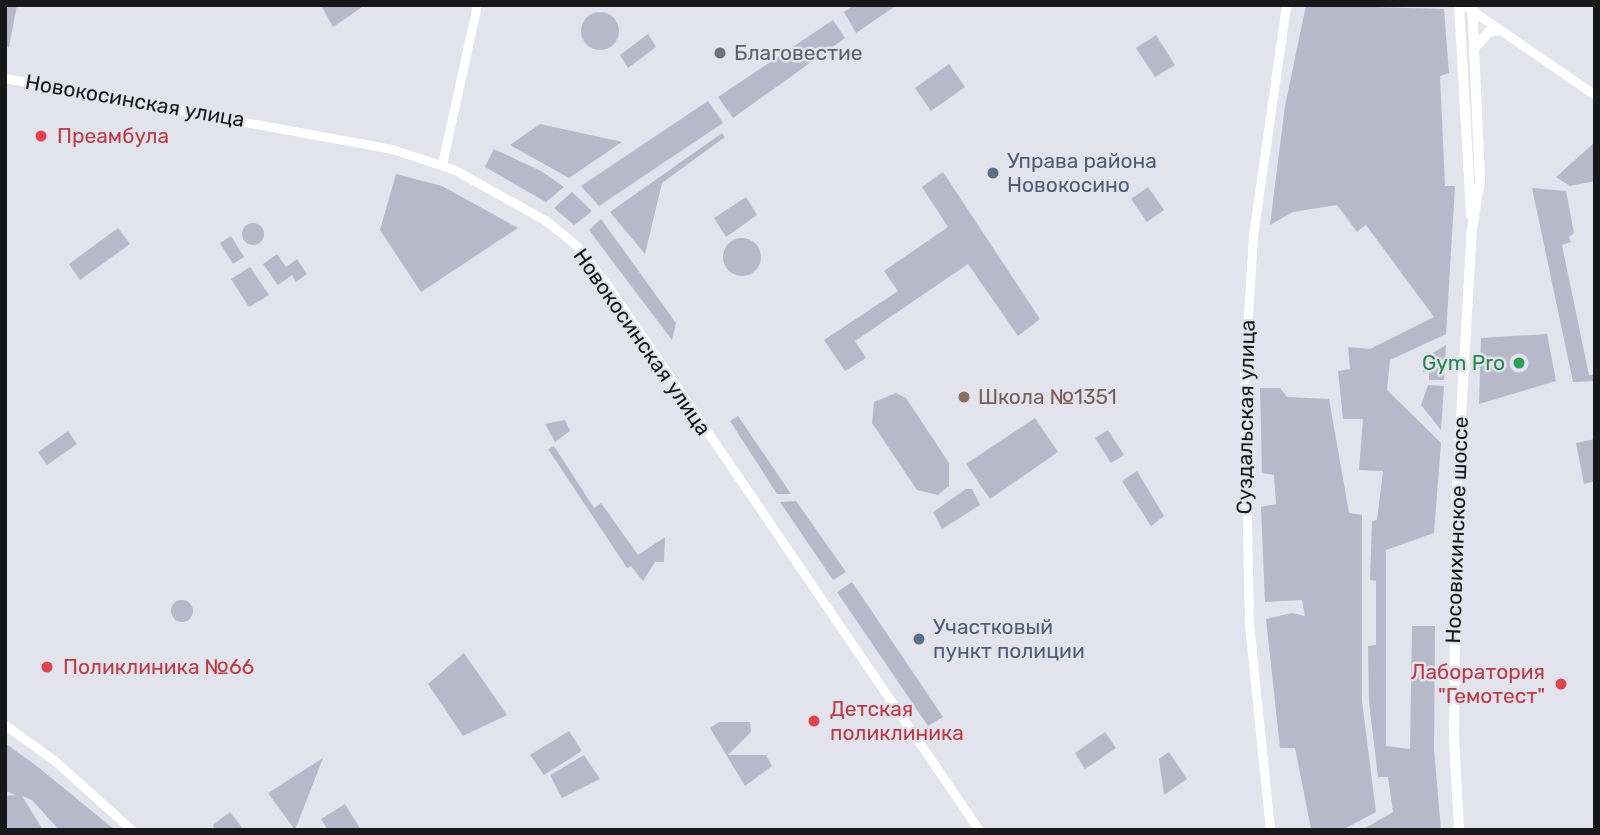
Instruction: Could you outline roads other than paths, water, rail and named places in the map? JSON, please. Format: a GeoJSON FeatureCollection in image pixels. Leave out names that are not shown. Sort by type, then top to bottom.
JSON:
{"type":"FeatureCollection","features":[{"type":"Feature","properties":{"kind":"main road","name":"Носовихинское шоссе"},"geometry":{"type":"LineString","coordinates":[[1467,7],[1474,48],[1480,180],[1472,230]]}},
{"type":"Feature","properties":{"kind":"main road","name":"Носовихинское шоссе"},"geometry":{"type":"LineString","coordinates":[[1460,830],[1454,604],[1472,230],[1467,7]]}},
{"type":"Feature","properties":{"kind":"main road"},"geometry":{"type":"LineString","coordinates":[[1474,48],[1483,37],[1499,30]]}},
{"type":"Feature","properties":{"kind":"street"},"geometry":{"type":"LineString","coordinates":[[442,164],[477,5]]}},
{"type":"Feature","properties":{"kind":"street","name":"Суздальская улица"},"geometry":{"type":"LineString","coordinates":[[1270,830],[1249,622],[1244,379],[1253,235],[1286,5]]}},
{"type":"Feature","properties":{"kind":"street"},"geometry":{"type":"LineString","coordinates":[[1467,7],[1595,95]]}},
{"type":"Feature","properties":{"kind":"street","name":"Новокосинская улица"},"geometry":{"type":"LineString","coordinates":[[5,78],[331,136],[442,164],[532,210],[589,261],[979,830]]}},
{"type":"Feature","properties":{"kind":"street"},"geometry":{"type":"LineString","coordinates":[[5,725],[55,761],[132,830]]}},
{"type":"Feature","properties":{"kind":"place","name":"Благовестие"},"geometry":{"type":"Point","coordinates":[720,53]}},
{"type":"Feature","properties":{"kind":"place","name":"Преамбула"},"geometry":{"type":"Point","coordinates":[41,136]}},
{"type":"Feature","properties":{"kind":"place","name":"Управа района Новокосино"},"geometry":{"type":"Point","coordinates":[993,173]}},
{"type":"Feature","properties":{"kind":"place","name":"Gym Pro"},"geometry":{"type":"Point","coordinates":[1519,363]}},
{"type":"Feature","properties":{"kind":"place","name":"Школа №1351"},"geometry":{"type":"Point","coordinates":[964,397]}},
{"type":"Feature","properties":{"kind":"place","name":"Участковый пункт полиции"},"geometry":{"type":"Point","coordinates":[919,639]}},
{"type":"Feature","properties":{"kind":"place","name":"Поликлиника №66"},"geometry":{"type":"Point","coordinates":[47,667]}},
{"type":"Feature","properties":{"kind":"place","name":"Лаборатория \"Гемотест\""},"geometry":{"type":"Point","coordinates":[1561,684]}},
{"type":"Feature","properties":{"kind":"place","name":"Детская поликлиника"},"geometry":{"type":"Point","coordinates":[814,721]}}]}
